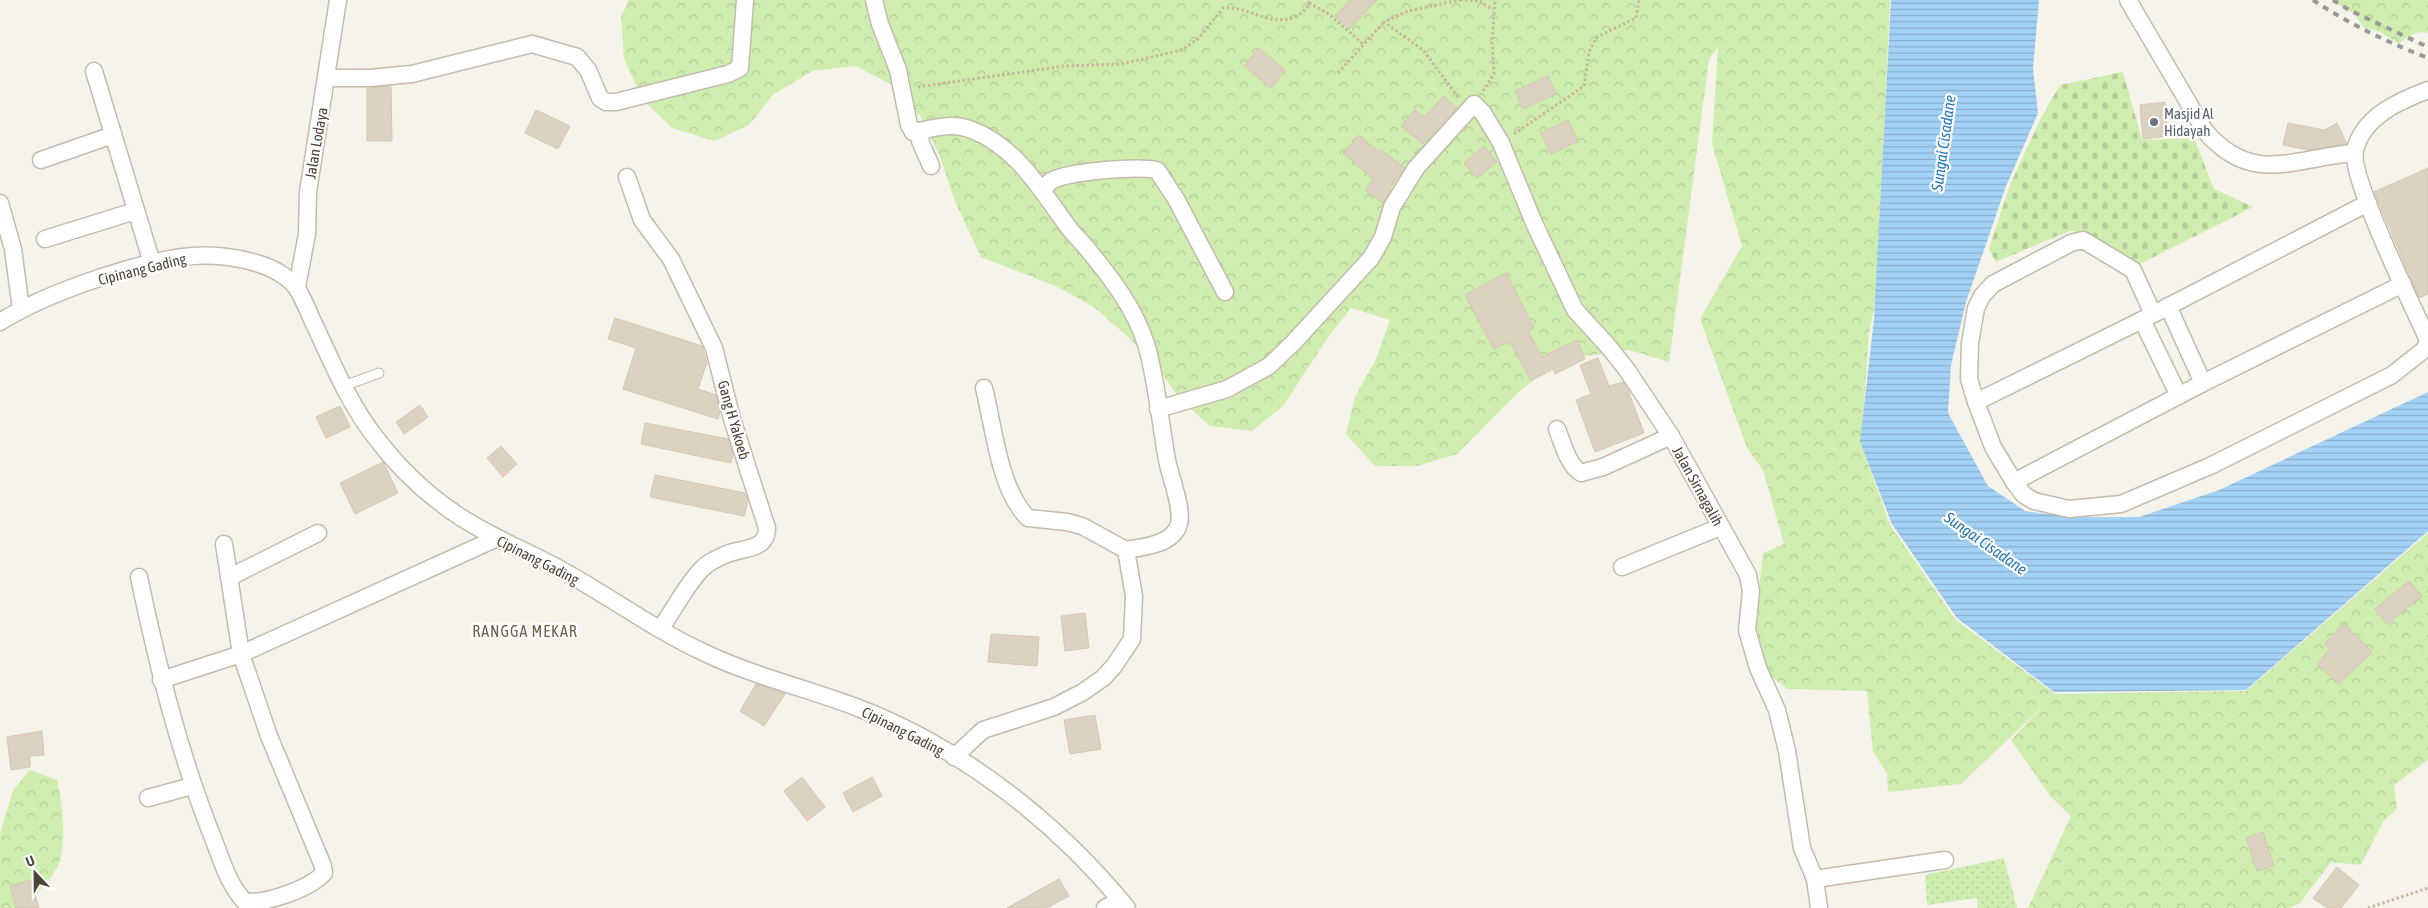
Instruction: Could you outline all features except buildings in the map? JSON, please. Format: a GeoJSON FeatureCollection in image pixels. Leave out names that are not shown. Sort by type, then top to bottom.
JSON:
{"type":"FeatureCollection","features":[{"type":"Feature","properties":{"kind":"street","name":"Jalan Lodaya"},"geometry":{"type":"LineString","coordinates":[[297,287],[307,234],[308,192],[328,78],[338,0]]}},
{"type":"Feature","properties":{"kind":"street"},"geometry":{"type":"LineString","coordinates":[[328,78],[370,78],[412,74],[532,44],[577,57],[588,70],[600,98],[606,102],[616,102],[728,74],[740,68],[745,0]]}},
{"type":"Feature","properties":{"kind":"street"},"geometry":{"type":"LineString","coordinates":[[874,0],[880,24],[898,70],[909,125],[913,132]]}},
{"type":"Feature","properties":{"kind":"street"},"geometry":{"type":"LineString","coordinates":[[2128,0],[2205,131],[2219,147],[2254,165],[2274,165],[2354,153]]}},
{"type":"Feature","properties":{"kind":"street"},"geometry":{"type":"LineString","coordinates":[[94,71],[152,263]]}},
{"type":"Feature","properties":{"kind":"street"},"geometry":{"type":"LineString","coordinates":[[2179,396],[2132,270],[2083,240],[2071,243],[1993,284],[1982,296],[1976,308],[1970,343],[1969,379],[1993,447],[2016,488],[2034,501],[2069,509],[2122,504],[2210,466],[2392,375],[2426,349],[2428,340],[2360,183],[2354,153],[2359,137],[2376,118],[2397,102],[2428,90]]}},
{"type":"Feature","properties":{"kind":"street"},"geometry":{"type":"LineString","coordinates":[[1158,409],[1226,389],[1268,366],[1293,343],[1371,258],[1383,236],[1392,207],[1411,176],[1471,108]]}},
{"type":"Feature","properties":{"kind":"street","name":"Jalan Sirnagalih"},"geometry":{"type":"LineString","coordinates":[[1471,108],[1483,113],[1501,143],[1534,223],[1575,310],[1623,364],[1671,436],[1748,575],[1751,592],[1746,630],[1758,668],[1777,710],[1787,751],[1802,848],[1814,879],[1819,908]]}},
{"type":"Feature","properties":{"kind":"street"},"geometry":{"type":"LineString","coordinates":[[913,132],[949,125],[973,130],[1002,146],[1043,190],[1070,230],[1089,250],[1130,306],[1146,343],[1154,379],[1158,409],[1181,518],[1178,529],[1169,539],[1146,547],[1126,550],[1082,526],[1067,522],[1028,518],[1018,508],[1003,467],[984,388]]}},
{"type":"Feature","properties":{"kind":"street"},"geometry":{"type":"LineString","coordinates":[[913,132],[922,131],[920,142],[931,166]]}},
{"type":"Feature","properties":{"kind":"street"},"geometry":{"type":"LineString","coordinates":[[41,160],[113,135]]}},
{"type":"Feature","properties":{"kind":"street"},"geometry":{"type":"LineString","coordinates":[[1043,190],[1051,181],[1071,175],[1125,169],[1157,170],[1176,199],[1225,292]]}},
{"type":"Feature","properties":{"kind":"street","name":"Gang H Yakoeb"},"geometry":{"type":"LineString","coordinates":[[627,177],[642,220],[671,259],[714,348],[732,419],[767,528],[766,538],[759,544],[750,549],[732,552],[707,564],[694,577],[661,628]]}},
{"type":"Feature","properties":{"kind":"street"},"geometry":{"type":"LineString","coordinates":[[1976,402],[2148,317],[2368,202]]}},
{"type":"Feature","properties":{"kind":"street"},"geometry":{"type":"LineString","coordinates":[[0,203],[13,249],[21,309]]}},
{"type":"Feature","properties":{"kind":"street"},"geometry":{"type":"LineString","coordinates":[[45,238],[135,211]]}},
{"type":"Feature","properties":{"kind":"street","name":"Cipinang Gading"},"geometry":{"type":"LineString","coordinates":[[0,322],[21,309],[94,281],[152,263],[185,256],[244,259],[269,267],[297,287],[344,386],[375,437],[406,473],[450,510],[495,539],[566,572],[705,653],[799,689],[857,708],[954,757],[998,784],[1040,818],[1070,846],[1123,904]]}},
{"type":"Feature","properties":{"kind":"street"},"geometry":{"type":"LineString","coordinates":[[2014,482],[2203,383],[2403,284]]}},
{"type":"Feature","properties":{"kind":"street"},"geometry":{"type":"LineString","coordinates":[[2168,306],[2203,383]]}},
{"type":"Feature","properties":{"kind":"street"},"geometry":{"type":"LineString","coordinates":[[1556,429],[1569,459],[1581,474],[1603,467],[1671,436]]}},
{"type":"Feature","properties":{"kind":"street"},"geometry":{"type":"LineString","coordinates":[[1622,567],[1720,527]]}},
{"type":"Feature","properties":{"kind":"street"},"geometry":{"type":"LineString","coordinates":[[230,576],[318,533]]}},
{"type":"Feature","properties":{"kind":"street"},"geometry":{"type":"LineString","coordinates":[[161,680],[241,654],[495,539]]}},
{"type":"Feature","properties":{"kind":"street"},"geometry":{"type":"LineString","coordinates":[[139,577],[161,680],[192,786],[229,882],[245,902],[256,903],[277,898],[307,886],[324,873],[323,866],[295,801],[241,654],[224,544]]}},
{"type":"Feature","properties":{"kind":"street"},"geometry":{"type":"LineString","coordinates":[[954,757],[982,730],[1054,706],[1082,692],[1103,678],[1114,666],[1132,639],[1134,596],[1126,550]]}},
{"type":"Feature","properties":{"kind":"street"},"geometry":{"type":"LineString","coordinates":[[148,798],[192,786]]}},
{"type":"Feature","properties":{"kind":"street"},"geometry":{"type":"LineString","coordinates":[[1814,879],[1945,860]]}},
{"type":"Feature","properties":{"kind":"street"},"geometry":{"type":"LineString","coordinates":[[1105,908],[1123,904]]}},
{"type":"Feature","properties":{"kind":"lane"},"geometry":{"type":"LineString","coordinates":[[344,386],[379,372]]}},
{"type":"Feature","properties":{"kind":"path"},"geometry":{"type":"LineString","coordinates":[[1338,73],[1384,22],[1408,11],[1460,0],[1480,1],[1494,10]]}},
{"type":"Feature","properties":{"kind":"path"},"geometry":{"type":"LineString","coordinates":[[1384,22],[1423,50],[1471,108],[1494,74],[1492,41],[1494,0]]}},
{"type":"Feature","properties":{"kind":"path"},"geometry":{"type":"LineString","coordinates":[[1501,143],[1584,86],[1588,52],[1597,37],[1636,18],[1639,0]]}},
{"type":"Feature","properties":{"kind":"path"},"geometry":{"type":"LineString","coordinates":[[902,90],[1064,66],[1121,64],[1156,54],[1182,50],[1190,47],[1223,8],[1231,7],[1266,19],[1285,19],[1297,16],[1306,9],[1309,1],[1329,14],[1364,45]]}},
{"type":"Feature","properties":{"kind":"path"},"geometry":{"type":"LineString","coordinates":[[2368,908],[2428,888]]}},
{"type":"Feature","properties":{"kind":"green space"},"geometry":{"type":"Polygon","coordinates":[[[629,0],[1890,0],[1876,298],[1869,335],[1861,444],[1890,525],[1956,620],[2055,694],[2246,691],[2428,533],[2428,760],[2394,785],[2397,809],[2383,822],[2361,865],[2331,862],[2300,903],[2289,908],[2028,908],[2071,816],[2051,797],[2011,740],[2046,703],[1961,784],[1888,792],[1887,773],[1873,752],[1867,691],[1787,689],[1764,670],[1753,640],[1763,553],[1784,544],[1763,470],[1747,448],[1700,319],[1742,246],[1712,144],[1718,47],[1709,59],[1669,362],[1629,350],[1586,356],[1545,370],[1520,391],[1457,454],[1417,466],[1375,466],[1346,434],[1355,397],[1376,359],[1390,320],[1351,308],[1326,340],[1284,405],[1252,431],[1210,426],[1179,398],[1156,365],[1095,308],[1058,287],[981,257],[954,199],[941,159],[921,117],[892,85],[856,66],[812,71],[773,95],[749,125],[714,141],[672,128],[643,100],[624,59],[621,17],[629,0]]]}},
{"type":"Feature","properties":{"kind":"green space"},"geometry":{"type":"Polygon","coordinates":[[[2332,0],[2428,0],[2428,33],[2412,34],[2399,44],[2380,32],[2363,27],[2356,15],[2332,0]]]}},
{"type":"Feature","properties":{"kind":"green space"},"geometry":{"type":"Polygon","coordinates":[[[2123,72],[2142,140],[2194,138],[2214,189],[2253,207],[2134,267],[2072,230],[1996,262],[1989,249],[2009,187],[2040,120],[2060,85],[2123,72]]]}},
{"type":"Feature","properties":{"kind":"green space"},"geometry":{"type":"Polygon","coordinates":[[[30,770],[57,780],[63,818],[61,856],[51,878],[22,908],[0,908],[0,834],[13,790],[30,770]]]}},
{"type":"Feature","properties":{"kind":"green space"},"geometry":{"type":"Polygon","coordinates":[[[2004,858],[2017,908],[1978,908],[1977,898],[1927,905],[1925,875],[2004,858]]]}},
{"type":"Feature","properties":{"kind":"water","name":"Sungai Cisadane"},"geometry":{"type":"Polygon","coordinates":[[[1891,0],[2039,0],[2033,69],[2038,113],[2006,186],[1966,302],[1951,365],[1948,413],[1988,486],[2025,511],[2070,517],[2139,517],[2219,490],[2428,392],[2428,531],[2246,690],[2054,692],[1957,618],[1892,524],[1860,442],[1874,319],[1891,0]]]}},
{"type":"Feature","properties":{"kind":"railway"},"geometry":{"type":"LineString","coordinates":[[2313,0],[2369,32],[2428,58]]}},
{"type":"Feature","properties":{"kind":"railway"},"geometry":{"type":"LineString","coordinates":[[2333,0],[2349,10],[2428,47]]}},
{"type":"Feature","properties":{"kind":"place","name":"Masjid Al Hidayah"},"geometry":{"type":"Point","coordinates":[2154,122]}},
{"type":"Feature","properties":{"kind":"district","name":"RANGGA MEKAR"},"geometry":{"type":"Point","coordinates":[525,631]}}]}
